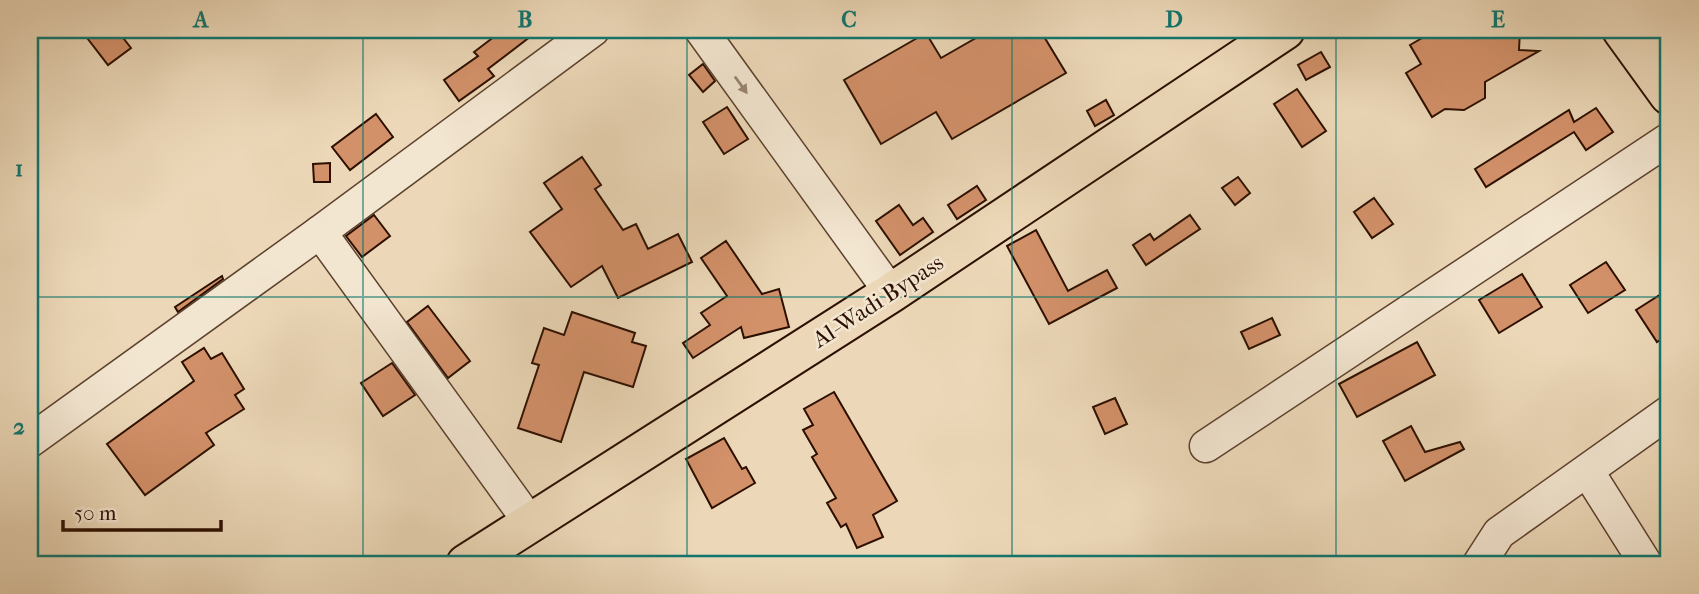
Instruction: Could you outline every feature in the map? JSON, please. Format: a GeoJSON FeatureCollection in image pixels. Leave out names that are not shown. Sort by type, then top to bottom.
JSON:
{"type":"FeatureCollection","features":[{"type":"Feature","properties":{"kind":"main road","name":"Al-Wadi Bypass"},"geometry":{"type":"LineString","coordinates":[[466,564],[891,293],[1285,30]]}},
{"type":"Feature","properties":{"kind":"main road"},"geometry":{"type":"LineString","coordinates":[[1622,30],[1669,95]]}},
{"type":"Feature","properties":{"kind":"main road"},"geometry":{"type":"LineString","coordinates":[[1656,30],[1669,49]]}},
{"type":"Feature","properties":{"kind":"street"},"geometry":{"type":"LineString","coordinates":[[30,441],[320,232],[593,30]]}},
{"type":"Feature","properties":{"kind":"street"},"geometry":{"type":"LineString","coordinates":[[701,30],[891,293]]}},
{"type":"Feature","properties":{"kind":"street"},"geometry":{"type":"LineString","coordinates":[[1206,446],[1669,139]]}},
{"type":"Feature","properties":{"kind":"street"},"geometry":{"type":"LineString","coordinates":[[320,232],[531,524]]}},
{"type":"Feature","properties":{"kind":"street"},"geometry":{"type":"LineString","coordinates":[[1479,564],[1499,533],[1669,412]]}},
{"type":"Feature","properties":{"kind":"street"},"geometry":{"type":"LineString","coordinates":[[1588,472],[1646,564]]}},
{"type":"Feature","properties":{"kind":"building"},"geometry":{"type":"Polygon","coordinates":[[[81,30],[117,30],[131,48],[108,65],[81,30]]]}},
{"type":"Feature","properties":{"kind":"building"},"geometry":{"type":"Polygon","coordinates":[[[503,30],[539,30],[488,69],[494,76],[459,101],[444,80],[478,56],[474,52],[503,30]]]}},
{"type":"Feature","properties":{"kind":"building"},"geometry":{"type":"Polygon","coordinates":[[[990,30],[1040,30],[1066,73],[952,139],[936,112],[881,144],[844,80],[926,33],[941,58],[990,30]]]}},
{"type":"Feature","properties":{"kind":"building"},"geometry":{"type":"Polygon","coordinates":[[[1436,30],[1520,30],[1519,50],[1539,51],[1485,82],[1485,98],[1464,110],[1445,109],[1432,117],[1406,73],[1421,64],[1410,45],[1436,30]]]}},
{"type":"Feature","properties":{"kind":"building"},"geometry":{"type":"Polygon","coordinates":[[[1321,52],[1330,67],[1306,80],[1298,65],[1321,52]]]}},
{"type":"Feature","properties":{"kind":"building"},"geometry":{"type":"Polygon","coordinates":[[[703,64],[715,81],[703,92],[689,75],[703,64]]]}},
{"type":"Feature","properties":{"kind":"building"},"geometry":{"type":"Polygon","coordinates":[[[1297,89],[1326,131],[1302,147],[1274,104],[1297,89]]]}},
{"type":"Feature","properties":{"kind":"building"},"geometry":{"type":"Polygon","coordinates":[[[1106,100],[1114,115],[1095,126],[1087,111],[1106,100]]]}},
{"type":"Feature","properties":{"kind":"building"},"geometry":{"type":"Polygon","coordinates":[[[727,107],[748,139],[724,154],[703,122],[727,107]]]}},
{"type":"Feature","properties":{"kind":"building"},"geometry":{"type":"Polygon","coordinates":[[[1596,108],[1613,132],[1586,150],[1574,132],[1486,187],[1475,169],[1569,110],[1574,122],[1596,108]]]}},
{"type":"Feature","properties":{"kind":"building"},"geometry":{"type":"Polygon","coordinates":[[[376,114],[393,137],[350,170],[332,147],[376,114]]]}},
{"type":"Feature","properties":{"kind":"building"},"geometry":{"type":"Polygon","coordinates":[[[582,157],[601,185],[595,189],[623,230],[636,224],[648,249],[678,234],[692,262],[618,298],[602,266],[571,287],[530,232],[562,209],[544,183],[582,157]]]}},
{"type":"Feature","properties":{"kind":"building"},"geometry":{"type":"Polygon","coordinates":[[[330,163],[330,182],[314,182],[313,164],[330,163]]]}},
{"type":"Feature","properties":{"kind":"building"},"geometry":{"type":"Polygon","coordinates":[[[1238,177],[1250,193],[1235,205],[1222,188],[1238,177]]]}},
{"type":"Feature","properties":{"kind":"building"},"geometry":{"type":"Polygon","coordinates":[[[977,186],[986,200],[957,219],[948,205],[977,186]]]}},
{"type":"Feature","properties":{"kind":"building"},"geometry":{"type":"Polygon","coordinates":[[[1374,198],[1393,224],[1372,238],[1354,212],[1374,198]]]}},
{"type":"Feature","properties":{"kind":"building"},"geometry":{"type":"Polygon","coordinates":[[[899,205],[913,225],[923,218],[933,232],[900,255],[876,221],[899,205]]]}},
{"type":"Feature","properties":{"kind":"building"},"geometry":{"type":"Polygon","coordinates":[[[374,215],[390,236],[362,257],[346,236],[374,215]]]}},
{"type":"Feature","properties":{"kind":"building"},"geometry":{"type":"Polygon","coordinates":[[[1190,215],[1200,229],[1146,265],[1133,245],[1150,234],[1154,240],[1190,215]]]}},
{"type":"Feature","properties":{"kind":"building"},"geometry":{"type":"Polygon","coordinates":[[[1036,230],[1068,291],[1107,270],[1117,288],[1049,324],[1007,246],[1036,230]]]}},
{"type":"Feature","properties":{"kind":"building"},"geometry":{"type":"Polygon","coordinates":[[[726,241],[762,294],[779,289],[789,327],[744,338],[741,327],[693,358],[683,343],[710,325],[701,313],[727,296],[701,258],[726,241]]]}},
{"type":"Feature","properties":{"kind":"building"},"geometry":{"type":"Polygon","coordinates":[[[1606,262],[1625,290],[1588,313],[1570,285],[1606,262]]]}},
{"type":"Feature","properties":{"kind":"building"},"geometry":{"type":"Polygon","coordinates":[[[1522,274],[1542,307],[1499,333],[1479,300],[1522,274]]]}},
{"type":"Feature","properties":{"kind":"building"},"geometry":{"type":"Polygon","coordinates":[[[222,276],[223,279],[178,312],[175,307],[222,276]]]}},
{"type":"Feature","properties":{"kind":"building"},"geometry":{"type":"Polygon","coordinates":[[[1669,289],[1669,334],[1657,342],[1636,310],[1669,289]]]}},
{"type":"Feature","properties":{"kind":"building"},"geometry":{"type":"Polygon","coordinates":[[[428,306],[470,361],[448,378],[407,322],[428,306]]]}},
{"type":"Feature","properties":{"kind":"building"},"geometry":{"type":"Polygon","coordinates":[[[572,312],[635,333],[632,342],[646,346],[633,387],[584,372],[561,442],[518,428],[539,365],[532,363],[544,328],[564,335],[572,312]]]}},
{"type":"Feature","properties":{"kind":"building"},"geometry":{"type":"Polygon","coordinates":[[[1272,318],[1280,335],[1249,349],[1241,332],[1272,318]]]}},
{"type":"Feature","properties":{"kind":"building"},"geometry":{"type":"Polygon","coordinates":[[[1417,342],[1435,375],[1357,417],[1339,384],[1417,342]]]}},
{"type":"Feature","properties":{"kind":"building"},"geometry":{"type":"Polygon","coordinates":[[[204,348],[211,359],[222,353],[244,389],[235,395],[244,409],[206,433],[214,445],[145,495],[107,444],[194,381],[182,362],[204,348]]]}},
{"type":"Feature","properties":{"kind":"building"},"geometry":{"type":"Polygon","coordinates":[[[392,363],[415,395],[383,416],[361,383],[392,363]]]}},
{"type":"Feature","properties":{"kind":"building"},"geometry":{"type":"Polygon","coordinates":[[[834,392],[897,501],[873,515],[883,537],[857,548],[846,524],[841,527],[827,503],[836,498],[812,457],[817,454],[803,430],[813,425],[804,409],[834,392]]]}},
{"type":"Feature","properties":{"kind":"building"},"geometry":{"type":"Polygon","coordinates":[[[1115,398],[1127,424],[1105,434],[1093,407],[1115,398]]]}},
{"type":"Feature","properties":{"kind":"building"},"geometry":{"type":"Polygon","coordinates":[[[1411,426],[1425,452],[1460,442],[1464,449],[1405,481],[1383,441],[1411,426]]]}},
{"type":"Feature","properties":{"kind":"building"},"geometry":{"type":"Polygon","coordinates":[[[724,438],[742,469],[746,467],[755,483],[712,508],[686,459],[724,438]]]}}]}
